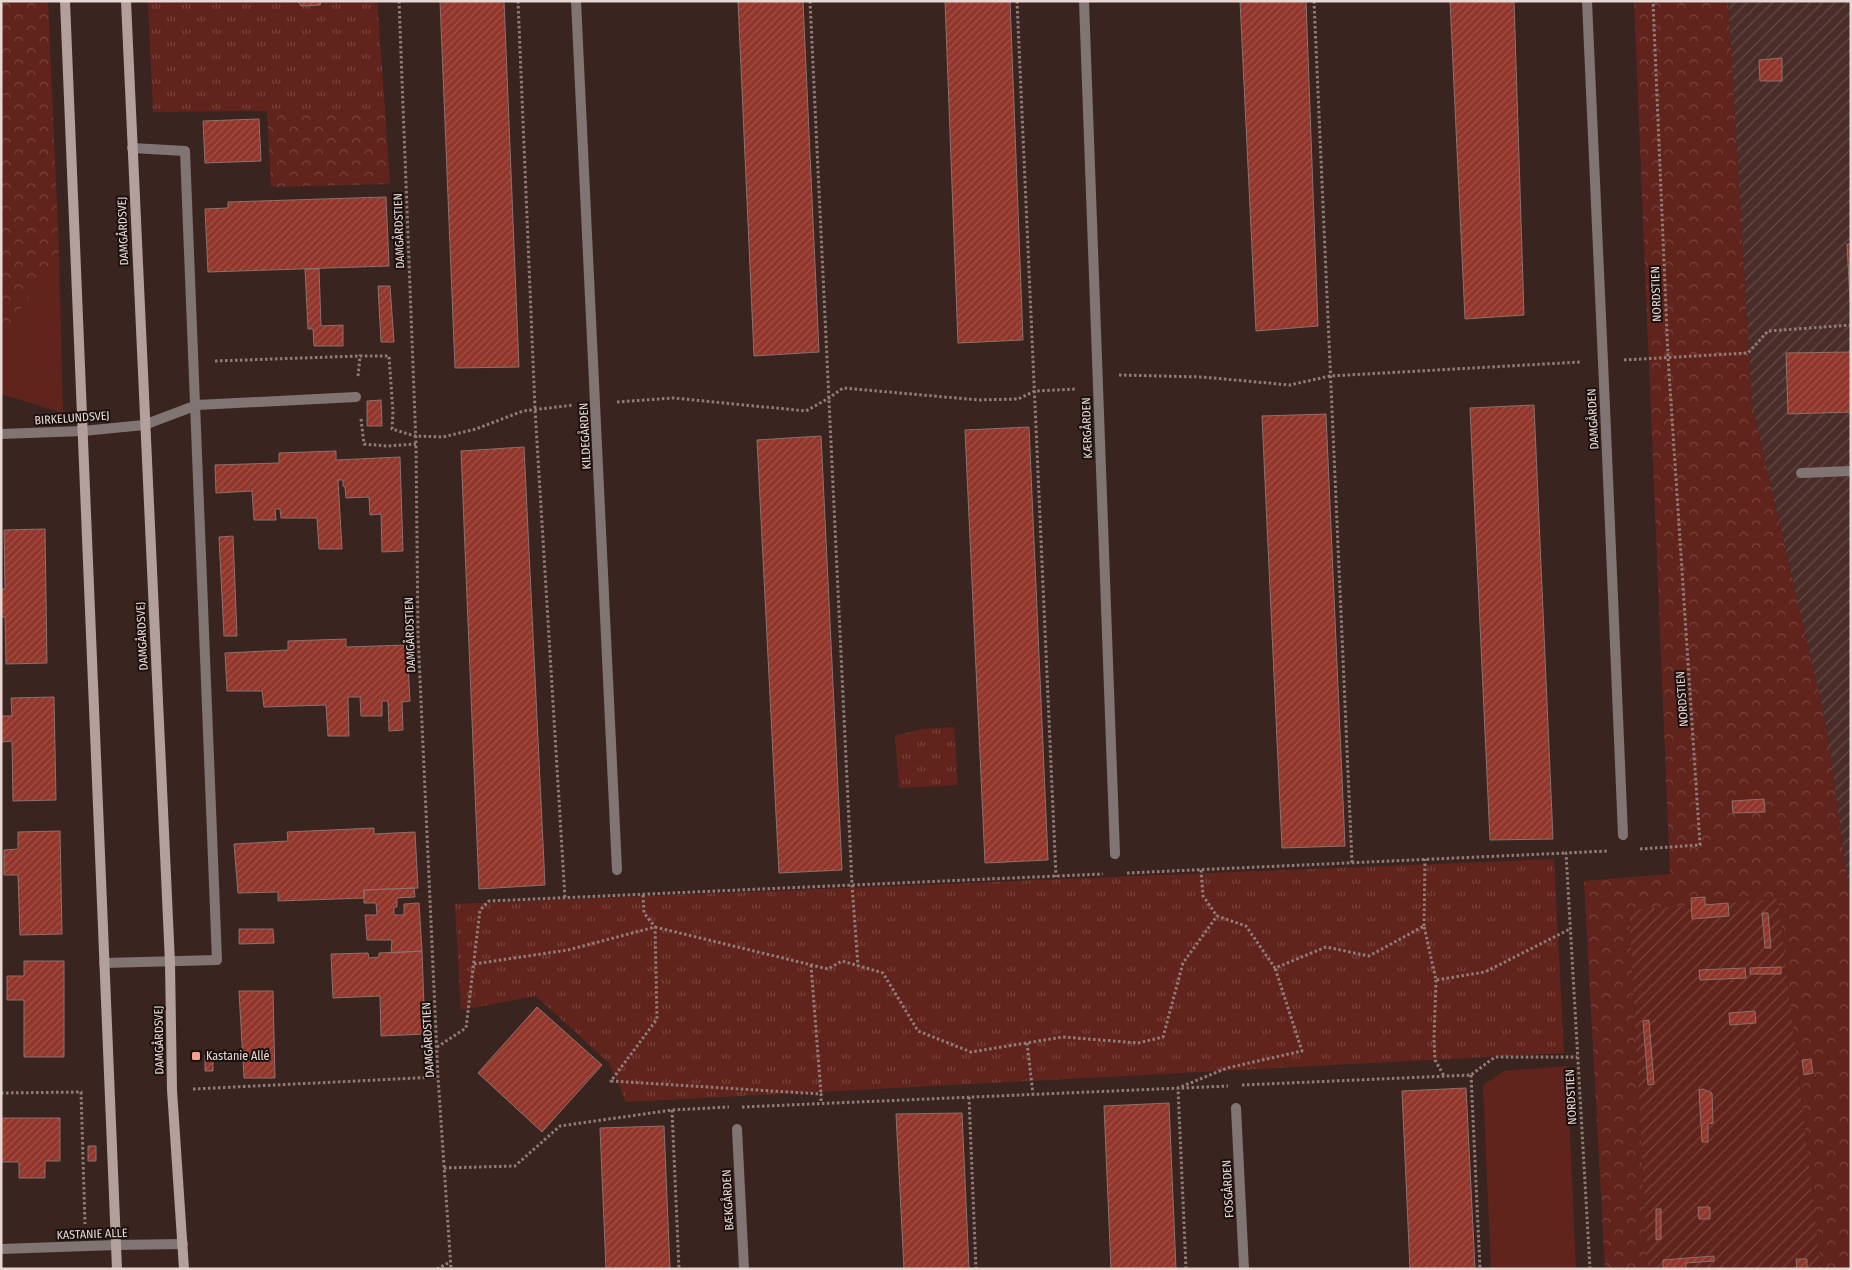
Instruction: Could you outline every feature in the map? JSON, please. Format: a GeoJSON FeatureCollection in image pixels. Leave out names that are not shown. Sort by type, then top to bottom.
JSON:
{"type":"FeatureCollection","features":[{"type":"Feature","properties":{"kind":"street"},"geometry":{"type":"LineString","coordinates":[[65,1],[117,1269]]}},
{"type":"Feature","properties":{"kind":"street","name":"DAMGÅRDSVEJ"},"geometry":{"type":"LineString","coordinates":[[126,1],[170,962],[172,1090],[184,1269]]}},
{"type":"Feature","properties":{"kind":"street","name":"KILDEGÅRDEN"},"geometry":{"type":"LineString","coordinates":[[576,1],[617,870]]}},
{"type":"Feature","properties":{"kind":"street","name":"KÆRGÅRDEN"},"geometry":{"type":"LineString","coordinates":[[1084,1],[1115,854]]}},
{"type":"Feature","properties":{"kind":"street","name":"DAMGÅRDEN"},"geometry":{"type":"LineString","coordinates":[[1587,1],[1624,835]]}},
{"type":"Feature","properties":{"kind":"street"},"geometry":{"type":"LineString","coordinates":[[104,963],[217,960],[197,405],[185,151],[132,148]]}},
{"type":"Feature","properties":{"kind":"street","name":"BIRKELUNDSVEJ"},"geometry":{"type":"LineString","coordinates":[[1,434],[83,431],[144,425],[197,405],[356,397]]}},
{"type":"Feature","properties":{"kind":"street"},"geometry":{"type":"LineString","coordinates":[[1801,473],[1851,471]]}},
{"type":"Feature","properties":{"kind":"street","name":"FOSGÅRDEN"},"geometry":{"type":"LineString","coordinates":[[1236,1108],[1244,1269]]}},
{"type":"Feature","properties":{"kind":"street","name":"BÆKGÅRDEN"},"geometry":{"type":"LineString","coordinates":[[738,1130],[744,1269]]}},
{"type":"Feature","properties":{"kind":"street","name":"KASTANIE ALLE"},"geometry":{"type":"LineString","coordinates":[[1,1249],[183,1244]]}},
{"type":"Feature","properties":{"kind":"path","name":"DAMGÅRDSTIEN"},"geometry":{"type":"LineString","coordinates":[[399,1],[416,436],[418,635],[438,1077],[451,1269]]}},
{"type":"Feature","properties":{"kind":"path"},"geometry":{"type":"LineString","coordinates":[[518,1],[535,410],[565,898]]}},
{"type":"Feature","properties":{"kind":"path"},"geometry":{"type":"LineString","coordinates":[[810,1],[852,885],[858,966]]}},
{"type":"Feature","properties":{"kind":"path"},"geometry":{"type":"LineString","coordinates":[[1017,1],[1056,876]]}},
{"type":"Feature","properties":{"kind":"path"},"geometry":{"type":"LineString","coordinates":[[1314,1],[1352,863]]}},
{"type":"Feature","properties":{"kind":"path","name":"NORDSTIEN"},"geometry":{"type":"LineString","coordinates":[[1631,849],[1700,845],[1668,357],[1653,1]]}},
{"type":"Feature","properties":{"kind":"path"},"geometry":{"type":"LineString","coordinates":[[1618,360],[1748,353],[1768,331],[1851,325]]}},
{"type":"Feature","properties":{"kind":"path"},"geometry":{"type":"LineString","coordinates":[[195,361],[360,356]]}},
{"type":"Feature","properties":{"kind":"path"},"geometry":{"type":"LineString","coordinates":[[416,436],[443,437],[476,430],[523,411],[596,403],[673,398],[806,411],[842,388],[979,400],[1018,399],[1035,391],[1098,388],[1118,374],[1202,377],[1290,385],[1330,376],[1588,362]]}},
{"type":"Feature","properties":{"kind":"path"},"geometry":{"type":"LineString","coordinates":[[387,446],[416,444]]}},
{"type":"Feature","properties":{"kind":"path"},"geometry":{"type":"LineString","coordinates":[[1121,873],[1612,850]]}},
{"type":"Feature","properties":{"kind":"path","name":"NORDSTIEN"},"geometry":{"type":"LineString","coordinates":[[1566,853],[1590,1269]]}},
{"type":"Feature","properties":{"kind":"path"},"geometry":{"type":"LineString","coordinates":[[1425,859],[1424,926],[1436,980],[1435,1060],[1444,1076]]}},
{"type":"Feature","properties":{"kind":"path"},"geometry":{"type":"LineString","coordinates":[[1201,870],[1203,896],[1217,916],[1246,926],[1275,968],[1326,947],[1369,956],[1424,926]]}},
{"type":"Feature","properties":{"kind":"path"},"geometry":{"type":"LineString","coordinates":[[437,1047],[466,1028],[480,910],[489,902],[1112,874]]}},
{"type":"Feature","properties":{"kind":"path"},"geometry":{"type":"LineString","coordinates":[[643,895],[644,913],[655,927],[657,1019],[611,1081],[821,1094]]}},
{"type":"Feature","properties":{"kind":"path"},"geometry":{"type":"LineString","coordinates":[[474,964],[568,950],[655,927],[828,969],[842,961],[883,973],[918,1031],[971,1052],[1063,1037],[1138,1044],[1163,1037],[1183,963],[1217,916]]}},
{"type":"Feature","properties":{"kind":"path"},"geometry":{"type":"LineString","coordinates":[[1436,980],[1485,972],[1570,929]]}},
{"type":"Feature","properties":{"kind":"path"},"geometry":{"type":"LineString","coordinates":[[812,965],[821,1094],[820,1103]]}},
{"type":"Feature","properties":{"kind":"path"},"geometry":{"type":"LineString","coordinates":[[1026,1043],[1033,1094]]}},
{"type":"Feature","properties":{"kind":"path"},"geometry":{"type":"LineString","coordinates":[[444,1168],[515,1166],[560,1126],[672,1110],[1471,1075],[1495,1057],[1577,1057]]}},
{"type":"Feature","properties":{"kind":"path"},"geometry":{"type":"LineString","coordinates":[[1471,1075],[1480,1269]]}},
{"type":"Feature","properties":{"kind":"path"},"geometry":{"type":"LineString","coordinates":[[172,1090],[438,1077]]}},
{"type":"Feature","properties":{"kind":"path"},"geometry":{"type":"LineString","coordinates":[[1,1093],[81,1092],[85,1246]]}},
{"type":"Feature","properties":{"kind":"path"},"geometry":{"type":"LineString","coordinates":[[968,1097],[976,1269]]}},
{"type":"Feature","properties":{"kind":"path"},"geometry":{"type":"LineString","coordinates":[[672,1110],[679,1269]]}},
{"type":"Feature","properties":{"kind":"path"},"geometry":{"type":"LineString","coordinates":[[436,1269],[450,1262]]}},
{"type":"Feature","properties":{"kind":"shaded area"},"geometry":{"type":"Polygon","coordinates":[[[1728,1],[1851,1],[1851,907],[1826,724],[1752,405],[1728,1]]]}},
{"type":"Feature","properties":{"kind":"green space"},"geometry":{"type":"Polygon","coordinates":[[[1,1],[48,1],[59,251],[1,340],[1,1]]]}},
{"type":"Feature","properties":{"kind":"green space"},"geometry":{"type":"Polygon","coordinates":[[[148,1],[377,1],[385,110],[153,112],[148,1]]]}},
{"type":"Feature","properties":{"kind":"green space"},"geometry":{"type":"Polygon","coordinates":[[[377,1],[390,184],[271,187],[266,91],[377,1]]]}},
{"type":"Feature","properties":{"kind":"green space"},"geometry":{"type":"Polygon","coordinates":[[[1634,1],[1728,1],[1752,405],[1826,724],[1851,907],[1851,1269],[1821,1269],[1778,899],[1629,911],[1648,1269],[1605,1269],[1584,881],[1670,874],[1634,1]]]}},
{"type":"Feature","properties":{"kind":"green space"},"geometry":{"type":"Polygon","coordinates":[[[59,251],[63,413],[1,394],[1,340],[59,251]]]}},
{"type":"Feature","properties":{"kind":"green space"},"geometry":{"type":"Polygon","coordinates":[[[954,727],[958,785],[899,788],[895,736],[922,729],[954,727]]]}},
{"type":"Feature","properties":{"kind":"green space"},"geometry":{"type":"Polygon","coordinates":[[[1554,859],[1564,1053],[626,1102],[609,1063],[536,996],[461,1010],[455,904],[1554,859]]]}},
{"type":"Feature","properties":{"kind":"green space"},"geometry":{"type":"Polygon","coordinates":[[[1778,899],[1821,1269],[1648,1269],[1629,910],[1778,899]]]}},
{"type":"Feature","properties":{"kind":"green space"},"geometry":{"type":"Polygon","coordinates":[[[1567,1066],[1576,1269],[1491,1269],[1483,1085],[1504,1071],[1567,1066]]]}},
{"type":"Feature","properties":{"kind":"building"},"geometry":{"type":"Polygon","coordinates":[[[298,1],[321,1],[320,5],[301,6],[298,1]]]}},
{"type":"Feature","properties":{"kind":"building"},"geometry":{"type":"Polygon","coordinates":[[[440,1],[504,1],[519,367],[455,368],[440,1]]]}},
{"type":"Feature","properties":{"kind":"building"},"geometry":{"type":"Polygon","coordinates":[[[738,1],[803,1],[819,352],[754,356],[738,1]]]}},
{"type":"Feature","properties":{"kind":"building"},"geometry":{"type":"Polygon","coordinates":[[[945,1],[1010,1],[1023,340],[958,343],[945,1]]]}},
{"type":"Feature","properties":{"kind":"building"},"geometry":{"type":"Polygon","coordinates":[[[1240,1],[1306,1],[1318,326],[1256,331],[1240,1]]]}},
{"type":"Feature","properties":{"kind":"building"},"geometry":{"type":"Polygon","coordinates":[[[1450,1],[1514,1],[1524,315],[1465,319],[1450,1]]]}},
{"type":"Feature","properties":{"kind":"building"},"geometry":{"type":"Polygon","coordinates":[[[1782,58],[1782,81],[1760,81],[1759,60],[1782,58]]]}},
{"type":"Feature","properties":{"kind":"building"},"geometry":{"type":"Polygon","coordinates":[[[259,119],[261,161],[205,163],[203,121],[259,119]]]}},
{"type":"Feature","properties":{"kind":"building"},"geometry":{"type":"Polygon","coordinates":[[[386,197],[389,266],[208,272],[205,209],[228,208],[228,202],[386,197]]]}},
{"type":"Feature","properties":{"kind":"building"},"geometry":{"type":"Polygon","coordinates":[[[1847,244],[1851,244],[1851,300],[1850,300],[1847,244]]]}},
{"type":"Feature","properties":{"kind":"building"},"geometry":{"type":"Polygon","coordinates":[[[305,269],[319,269],[321,326],[343,325],[343,346],[314,346],[313,329],[308,329],[305,269]]]}},
{"type":"Feature","properties":{"kind":"building"},"geometry":{"type":"Polygon","coordinates":[[[378,286],[390,286],[394,342],[381,342],[378,286]]]}},
{"type":"Feature","properties":{"kind":"building"},"geometry":{"type":"Polygon","coordinates":[[[1851,352],[1851,412],[1788,414],[1786,353],[1851,352]]]}},
{"type":"Feature","properties":{"kind":"building"},"geometry":{"type":"Polygon","coordinates":[[[381,400],[382,426],[367,426],[367,401],[381,400]]]}},
{"type":"Feature","properties":{"kind":"building"},"geometry":{"type":"Polygon","coordinates":[[[1534,405],[1553,839],[1490,840],[1470,408],[1534,405]]]}},
{"type":"Feature","properties":{"kind":"building"},"geometry":{"type":"Polygon","coordinates":[[[1326,414],[1345,846],[1282,848],[1262,416],[1326,414]]]}},
{"type":"Feature","properties":{"kind":"building"},"geometry":{"type":"Polygon","coordinates":[[[1029,427],[1048,860],[985,863],[965,430],[1029,427]]]}},
{"type":"Feature","properties":{"kind":"building"},"geometry":{"type":"Polygon","coordinates":[[[821,436],[842,870],[779,873],[757,440],[821,436]]]}},
{"type":"Feature","properties":{"kind":"building"},"geometry":{"type":"Polygon","coordinates":[[[524,447],[545,885],[479,889],[461,451],[524,447]]]}},
{"type":"Feature","properties":{"kind":"building"},"geometry":{"type":"Polygon","coordinates":[[[336,451],[336,460],[400,457],[403,551],[382,552],[381,514],[370,515],[369,497],[346,498],[343,480],[338,480],[342,549],[319,549],[317,518],[281,518],[280,509],[275,509],[276,520],[254,520],[252,491],[216,493],[215,465],[279,463],[279,453],[336,451]]]}},
{"type":"Feature","properties":{"kind":"building"},"geometry":{"type":"Polygon","coordinates":[[[45,529],[47,663],[6,664],[5,617],[1,617],[1,589],[5,589],[4,530],[45,529]]]}},
{"type":"Feature","properties":{"kind":"building"},"geometry":{"type":"Polygon","coordinates":[[[233,536],[237,636],[224,636],[219,537],[233,536]]]}},
{"type":"Feature","properties":{"kind":"building"},"geometry":{"type":"Polygon","coordinates":[[[346,639],[346,647],[407,645],[410,701],[402,702],[403,730],[389,731],[388,701],[382,701],[382,716],[361,716],[360,697],[348,697],[349,736],[328,736],[326,705],[264,707],[262,691],[227,691],[225,653],[288,650],[288,641],[346,639]]]}},
{"type":"Feature","properties":{"kind":"building"},"geometry":{"type":"Polygon","coordinates":[[[54,697],[56,800],[13,801],[12,741],[1,742],[1,716],[12,716],[11,698],[54,697]]]}},
{"type":"Feature","properties":{"kind":"building"},"geometry":{"type":"Polygon","coordinates":[[[1764,799],[1765,812],[1733,813],[1732,801],[1764,799]]]}},
{"type":"Feature","properties":{"kind":"building"},"geometry":{"type":"Polygon","coordinates":[[[374,828],[374,834],[415,832],[418,888],[364,890],[364,898],[278,901],[278,892],[238,893],[234,844],[288,841],[287,832],[374,828]]]}},
{"type":"Feature","properties":{"kind":"building"},"geometry":{"type":"Polygon","coordinates":[[[60,831],[62,934],[20,935],[18,875],[4,875],[4,850],[18,849],[18,832],[60,831]]]}},
{"type":"Feature","properties":{"kind":"building"},"geometry":{"type":"Polygon","coordinates":[[[414,888],[415,897],[397,898],[397,907],[394,907],[394,915],[404,915],[404,904],[419,903],[422,951],[391,953],[392,940],[367,940],[365,915],[377,915],[376,903],[364,903],[364,890],[414,888]]]}},
{"type":"Feature","properties":{"kind":"building"},"geometry":{"type":"Polygon","coordinates":[[[1705,897],[1705,905],[1728,903],[1729,916],[1692,919],[1691,898],[1705,897]]]}},
{"type":"Feature","properties":{"kind":"building"},"geometry":{"type":"Polygon","coordinates":[[[1762,913],[1768,913],[1771,948],[1765,948],[1762,913]]]}},
{"type":"Feature","properties":{"kind":"building"},"geometry":{"type":"Polygon","coordinates":[[[239,929],[273,929],[274,943],[239,944],[239,929]]]}},
{"type":"Feature","properties":{"kind":"building"},"geometry":{"type":"Polygon","coordinates":[[[422,951],[425,1034],[381,1036],[380,996],[333,998],[331,954],[368,953],[369,958],[379,957],[379,953],[422,951]]]}},
{"type":"Feature","properties":{"kind":"building"},"geometry":{"type":"Polygon","coordinates":[[[24,961],[64,961],[64,1057],[24,1057],[24,1000],[7,1000],[7,976],[24,976],[24,961]]]}},
{"type":"Feature","properties":{"kind":"building"},"geometry":{"type":"Polygon","coordinates":[[[1781,967],[1781,974],[1750,974],[1750,968],[1781,967]]]}},
{"type":"Feature","properties":{"kind":"building"},"geometry":{"type":"Polygon","coordinates":[[[1745,968],[1746,978],[1700,980],[1699,970],[1745,968]]]}},
{"type":"Feature","properties":{"kind":"building"},"geometry":{"type":"Polygon","coordinates":[[[239,991],[273,991],[275,1078],[244,1078],[239,991]]]}},
{"type":"Feature","properties":{"kind":"building"},"geometry":{"type":"Polygon","coordinates":[[[537,1007],[602,1065],[542,1132],[478,1073],[537,1007]]]}},
{"type":"Feature","properties":{"kind":"building"},"geometry":{"type":"Polygon","coordinates":[[[1755,1011],[1756,1023],[1730,1025],[1729,1013],[1755,1011]]]}},
{"type":"Feature","properties":{"kind":"building"},"geometry":{"type":"Polygon","coordinates":[[[1649,1020],[1654,1084],[1648,1085],[1643,1021],[1649,1020]]]}},
{"type":"Feature","properties":{"kind":"building"},"geometry":{"type":"Polygon","coordinates":[[[213,1054],[213,1071],[205,1071],[205,1055],[213,1054]]]}},
{"type":"Feature","properties":{"kind":"building"},"geometry":{"type":"Polygon","coordinates":[[[1811,1059],[1813,1073],[1804,1075],[1802,1060],[1811,1059]]]}},
{"type":"Feature","properties":{"kind":"building"},"geometry":{"type":"Polygon","coordinates":[[[1466,1088],[1475,1269],[1410,1269],[1402,1091],[1466,1088]]]}},
{"type":"Feature","properties":{"kind":"building"},"geometry":{"type":"Polygon","coordinates":[[[1703,1089],[1712,1093],[1713,1123],[1708,1124],[1708,1142],[1702,1142],[1699,1090],[1703,1089]]]}},
{"type":"Feature","properties":{"kind":"building"},"geometry":{"type":"Polygon","coordinates":[[[1169,1103],[1176,1269],[1111,1269],[1104,1106],[1169,1103]]]}},
{"type":"Feature","properties":{"kind":"building"},"geometry":{"type":"Polygon","coordinates":[[[962,1113],[969,1269],[904,1269],[896,1114],[962,1113]]]}},
{"type":"Feature","properties":{"kind":"building"},"geometry":{"type":"Polygon","coordinates":[[[1,1118],[60,1118],[60,1161],[45,1161],[45,1178],[19,1178],[19,1162],[1,1162],[1,1118]]]}},
{"type":"Feature","properties":{"kind":"building"},"geometry":{"type":"Polygon","coordinates":[[[664,1126],[670,1269],[606,1269],[600,1128],[664,1126]]]}},
{"type":"Feature","properties":{"kind":"building"},"geometry":{"type":"Polygon","coordinates":[[[88,1146],[96,1146],[96,1161],[88,1161],[88,1146]]]}},
{"type":"Feature","properties":{"kind":"building"},"geometry":{"type":"Polygon","coordinates":[[[1698,1207],[1710,1207],[1710,1219],[1699,1219],[1698,1207]]]}},
{"type":"Feature","properties":{"kind":"building"},"geometry":{"type":"Polygon","coordinates":[[[1656,1209],[1661,1209],[1661,1239],[1656,1240],[1656,1209]]]}},
{"type":"Feature","properties":{"kind":"building"},"geometry":{"type":"Polygon","coordinates":[[[1714,1256],[1714,1261],[1686,1263],[1686,1269],[1663,1269],[1663,1260],[1714,1256]]]}},
{"type":"Feature","properties":{"kind":"building"},"geometry":{"type":"Polygon","coordinates":[[[1796,1259],[1807,1259],[1807,1269],[1797,1269],[1796,1259]]]}},
{"type":"Feature","properties":{"kind":"place","name":"Kastanie Allé"},"geometry":{"type":"Point","coordinates":[196,1056]}}]}
